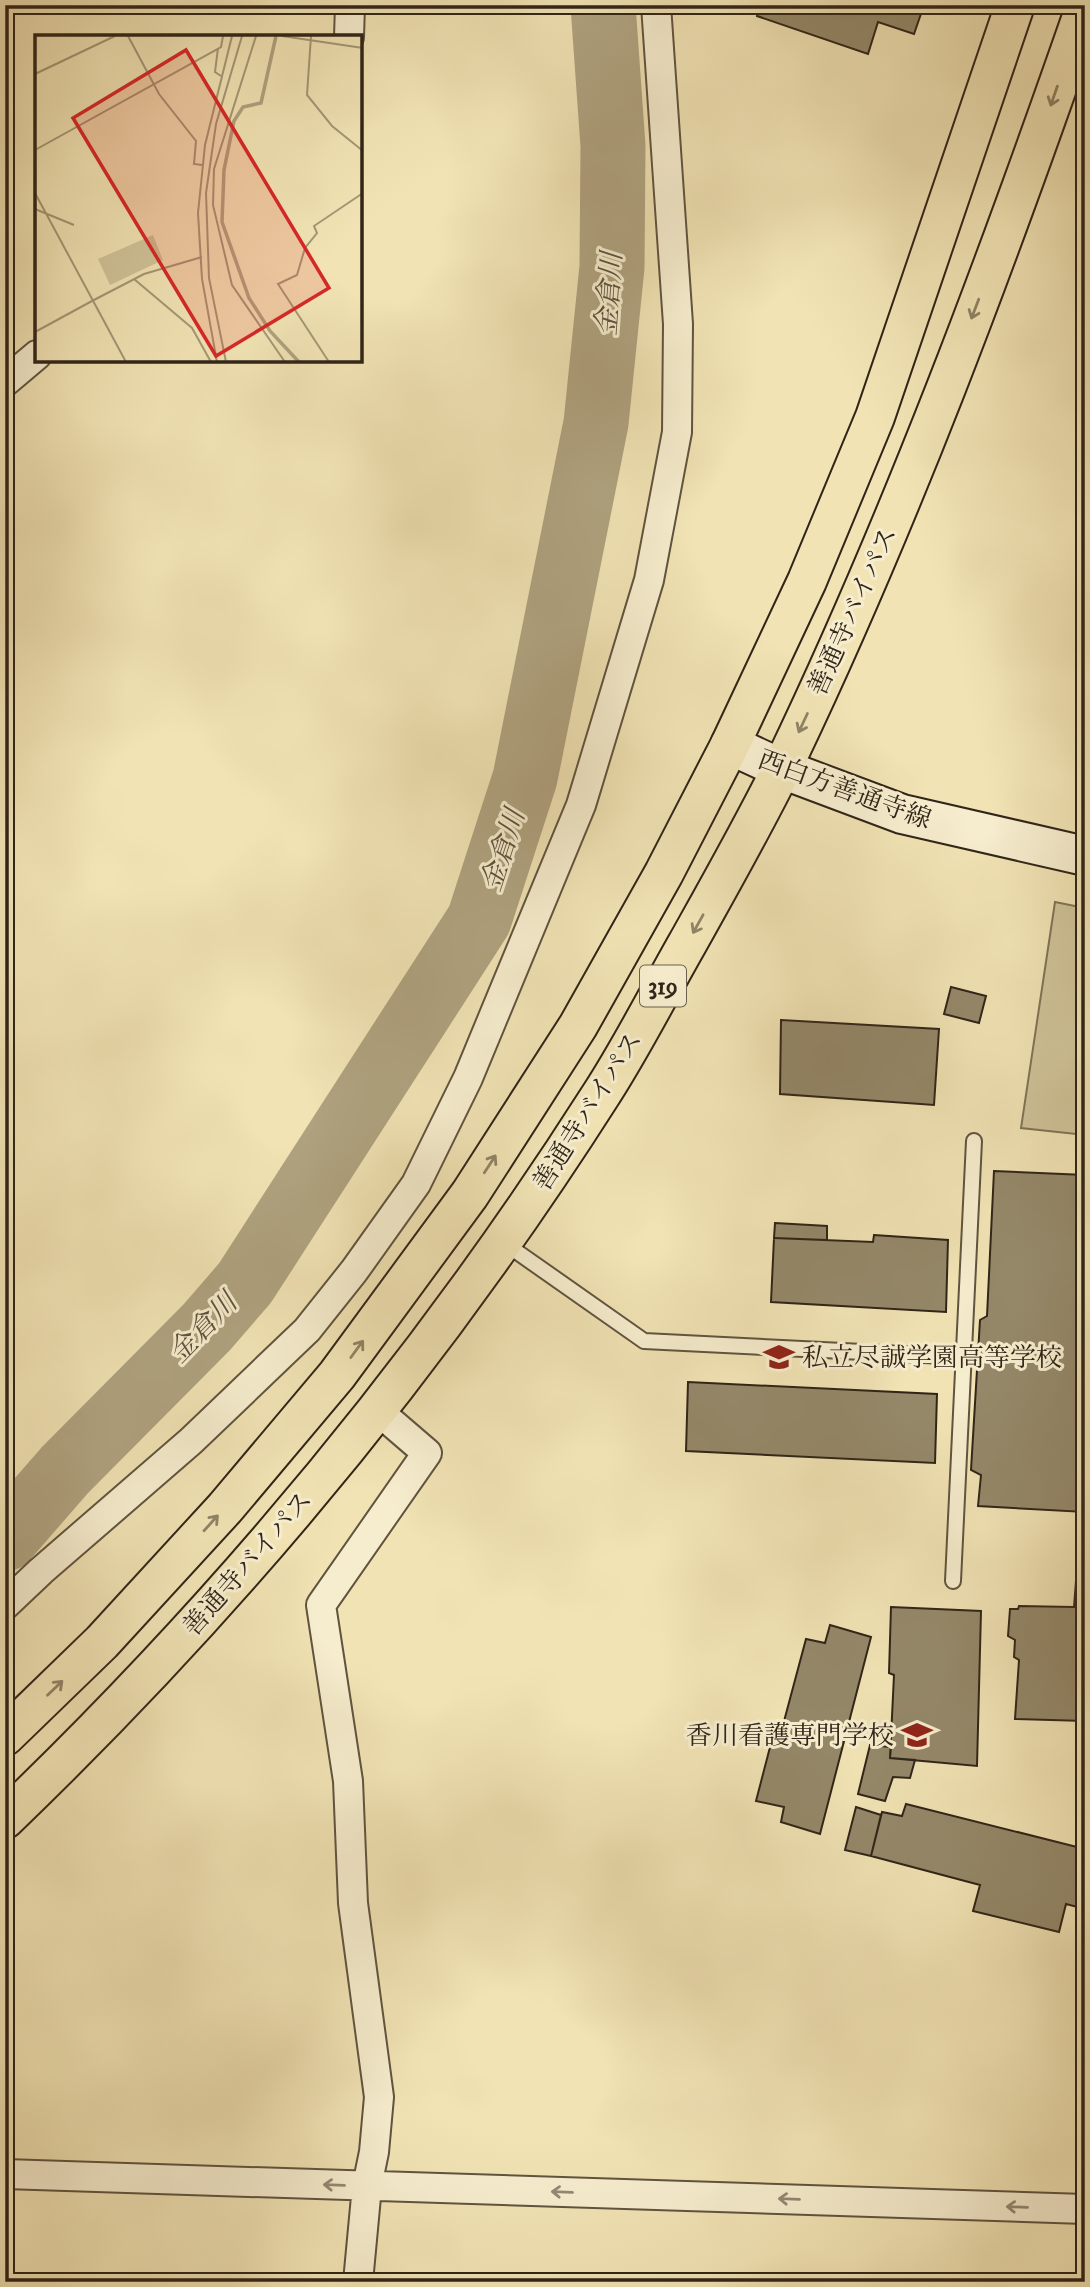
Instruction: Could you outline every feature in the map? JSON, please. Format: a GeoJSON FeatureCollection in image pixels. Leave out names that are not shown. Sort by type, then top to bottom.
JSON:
{"type":"FeatureCollection","features":[{"type":"Feature","properties":{"kind":"highway","name":"善通寺バイパス"},"geometry":{"type":"LineString","coordinates":[[5,1735],[102,1643],[225,1508],[337,1375],[463,1205],[578,1026],[664,873],[730,745],[807,580],[875,417],[1015,5]]}},
{"type":"Feature","properties":{"kind":"highway","name":"善通寺バイパス"},"geometry":{"type":"LineString","coordinates":[[5,1819],[140,1684],[271,1539],[377,1410],[502,1241],[605,1089],[782,769],[859,600],[1022,190],[1085,8]]}},
{"type":"Feature","properties":{"kind":"main road","name":"西白方善通寺線"},"geometry":{"type":"LineString","coordinates":[[730,745],[782,769],[902,814],[1085,856]]}},
{"type":"Feature","properties":{"kind":"street"},"geometry":{"type":"LineString","coordinates":[[349,35],[350,5]]}},
{"type":"Feature","properties":{"kind":"street"},"geometry":{"type":"LineString","coordinates":[[5,1605],[191,1441],[307,1330],[354,1271],[416,1184],[468,1078],[581,805],[649,580],[677,432],[678,324],[656,5]]}},
{"type":"Feature","properties":{"kind":"street"},"geometry":{"type":"LineString","coordinates":[[5,382],[35,357]]}},
{"type":"Feature","properties":{"kind":"street"},"geometry":{"type":"LineString","coordinates":[[358,2282],[379,2097],[353,1903],[348,1781],[321,1605],[428,1453],[377,1410]]}},
{"type":"Feature","properties":{"kind":"street"},"geometry":{"type":"LineString","coordinates":[[5,2174],[1085,2209]]}},
{"type":"Feature","properties":{"kind":"lane"},"geometry":{"type":"LineString","coordinates":[[953,1581],[974,1142]]}},
{"type":"Feature","properties":{"kind":"lane"},"geometry":{"type":"LineString","coordinates":[[502,1241],[644,1340],[964,1357]]}},
{"type":"Feature","properties":{"kind":"shaded area"},"geometry":{"type":"Polygon","coordinates":[[[1055,902],[1085,908],[1085,1135],[1021,1128],[1055,902]]]}},
{"type":"Feature","properties":{"kind":"building"},"geometry":{"type":"Polygon","coordinates":[[[760,5],[924,5],[914,34],[878,22],[868,54],[757,16],[760,5]]]}},
{"type":"Feature","properties":{"kind":"building"},"geometry":{"type":"Polygon","coordinates":[[[951,987],[986,996],[979,1023],[944,1014],[951,987]]]}},
{"type":"Feature","properties":{"kind":"building"},"geometry":{"type":"Polygon","coordinates":[[[781,1020],[939,1029],[934,1105],[780,1094],[781,1020]]]}},
{"type":"Feature","properties":{"kind":"building"},"geometry":{"type":"Polygon","coordinates":[[[994,1171],[1085,1175],[1085,1512],[978,1506],[981,1475],[971,1470],[980,1320],[987,1316],[994,1171]]]}},
{"type":"Feature","properties":{"kind":"building"},"geometry":{"type":"Polygon","coordinates":[[[775,1223],[827,1226],[827,1240],[774,1238],[775,1223]]]}},
{"type":"Feature","properties":{"kind":"building"},"geometry":{"type":"Polygon","coordinates":[[[874,1235],[948,1240],[946,1312],[771,1302],[774,1238],[873,1242],[874,1235]]]}},
{"type":"Feature","properties":{"kind":"building"},"geometry":{"type":"Polygon","coordinates":[[[688,1382],[937,1394],[935,1463],[686,1451],[688,1382]]]}},
{"type":"Feature","properties":{"kind":"building"},"geometry":{"type":"Polygon","coordinates":[[[1076,1581],[1085,1581],[1085,1721],[1015,1719],[1019,1660],[1014,1657],[1015,1640],[1008,1636],[1010,1609],[1018,1609],[1019,1606],[1074,1607],[1076,1581]]]}},
{"type":"Feature","properties":{"kind":"building"},"geometry":{"type":"Polygon","coordinates":[[[891,1607],[981,1611],[977,1766],[890,1758],[894,1675],[889,1673],[891,1607]]]}},
{"type":"Feature","properties":{"kind":"building"},"geometry":{"type":"Polygon","coordinates":[[[830,1625],[871,1637],[820,1834],[781,1822],[784,1807],[756,1801],[776,1724],[783,1725],[806,1639],[825,1643],[830,1625]]]}},
{"type":"Feature","properties":{"kind":"building"},"geometry":{"type":"Polygon","coordinates":[[[870,1745],[891,1747],[890,1758],[915,1760],[910,1778],[893,1777],[885,1801],[858,1794],[870,1745]]]}},
{"type":"Feature","properties":{"kind":"building"},"geometry":{"type":"Polygon","coordinates":[[[906,1804],[1085,1849],[1085,1909],[1066,1904],[1059,1932],[973,1911],[980,1885],[871,1856],[882,1812],[902,1816],[906,1804]]]}},
{"type":"Feature","properties":{"kind":"building"},"geometry":{"type":"Polygon","coordinates":[[[856,1807],[881,1815],[871,1856],[845,1850],[856,1807]]]}},
{"type":"Feature","properties":{"kind":"waterway","name":"金倉川"},"geometry":{"type":"LineString","coordinates":[[5,1539],[65,1470],[207,1327],[245,1283],[479,920],[525,778],[596,423],[612,267],[613,146],[603,5]]}},
{"type":"Feature","properties":{"kind":"place","name":"私立尽誠学園高等学校"},"geometry":{"type":"Point","coordinates":[779,1357]}},
{"type":"Feature","properties":{"kind":"place","name":"香川看護専門学校"},"geometry":{"type":"Point","coordinates":[917,1735]}}]}
